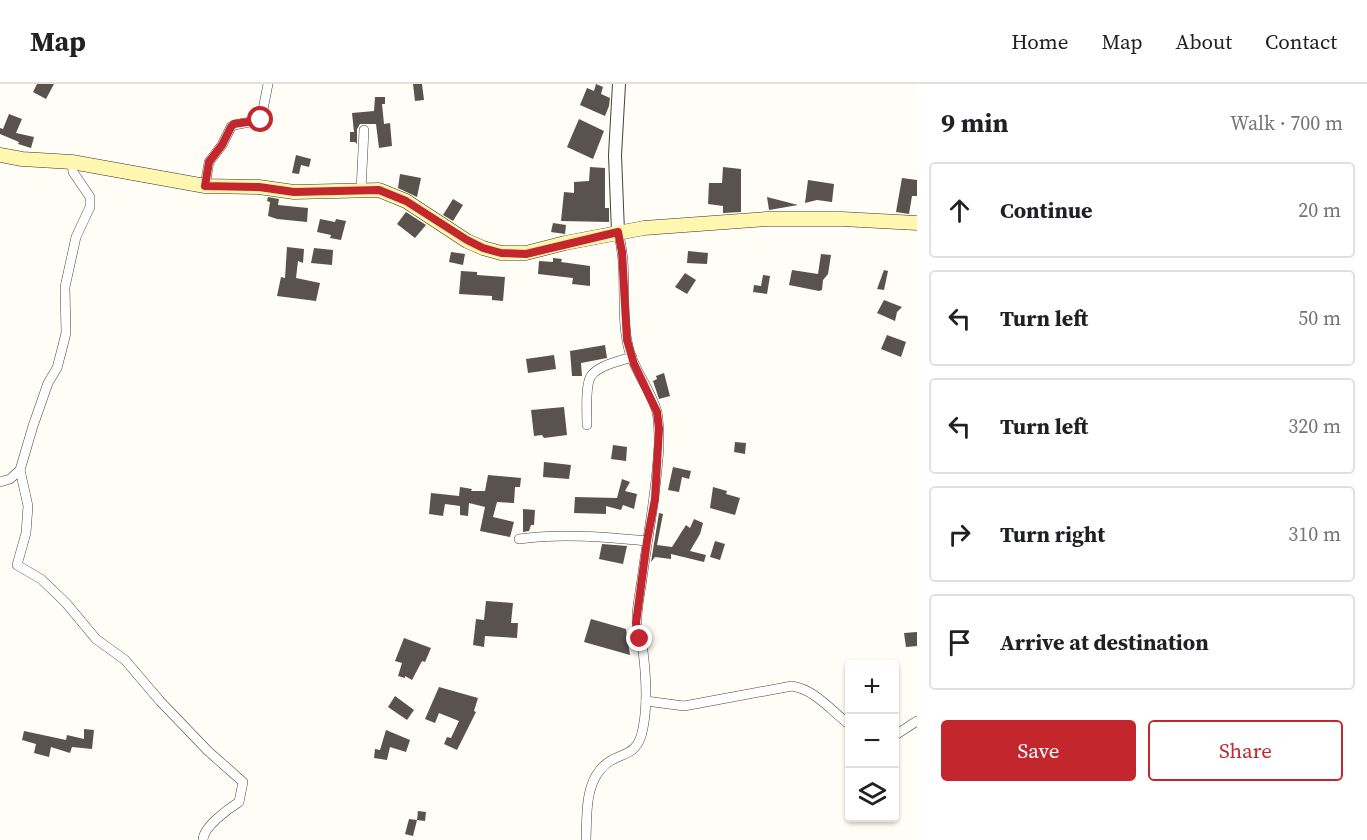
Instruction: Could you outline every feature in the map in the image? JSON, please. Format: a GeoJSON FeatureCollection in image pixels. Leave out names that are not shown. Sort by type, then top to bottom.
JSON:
{"type":"FeatureCollection","features":[{"type":"Feature","properties":{"kind":"main road"},"geometry":{"type":"LineString","coordinates":[[0,155],[22,159],[72,162],[205,186],[259,187],[294,192],[361,190],[386,192],[406,201],[467,240],[501,253],[526,254],[618,232],[766,219],[842,219],[917,223]]}},
{"type":"Feature","properties":{"kind":"street"},"geometry":{"type":"LineString","coordinates":[[205,186],[209,162],[222,145],[231,127],[234,124],[261,120],[268,84]]}},
{"type":"Feature","properties":{"kind":"street"},"geometry":{"type":"LineString","coordinates":[[586,840],[589,795],[595,779],[603,766],[638,746],[643,731],[646,701],[643,649],[636,623],[655,499],[659,429],[657,412],[632,357],[627,340],[622,252],[618,232],[615,155],[618,84]]}},
{"type":"Feature","properties":{"kind":"street"},"geometry":{"type":"LineString","coordinates":[[361,190],[363,130]]}},
{"type":"Feature","properties":{"kind":"street"},"geometry":{"type":"LineString","coordinates":[[72,162],[73,172],[90,197],[90,207],[76,237],[65,287],[66,333],[57,368],[48,383],[20,470],[28,506],[26,532],[18,565],[41,579],[58,595],[96,639],[124,660],[208,751],[243,782],[239,802],[222,813],[203,835],[203,840]]}},
{"type":"Feature","properties":{"kind":"street"},"geometry":{"type":"LineString","coordinates":[[587,425],[589,382],[592,375],[597,370],[632,357]]}},
{"type":"Feature","properties":{"kind":"street"},"geometry":{"type":"LineString","coordinates":[[0,482],[20,470]]}},
{"type":"Feature","properties":{"kind":"street"},"geometry":{"type":"LineString","coordinates":[[519,539],[537,536],[647,541]]}},
{"type":"Feature","properties":{"kind":"street"},"geometry":{"type":"LineString","coordinates":[[646,701],[684,706],[792,686],[813,693],[845,721]]}},
{"type":"Feature","properties":{"kind":"street"},"geometry":{"type":"LineString","coordinates":[[899,733],[917,721]]}},
{"type":"Feature","properties":{"kind":"building"},"geometry":{"type":"Polygon","coordinates":[[[37,84],[54,84],[46,99],[33,92],[37,84]]]}},
{"type":"Feature","properties":{"kind":"building"},"geometry":{"type":"Polygon","coordinates":[[[413,84],[422,84],[424,100],[415,101],[413,84]]]}},
{"type":"Feature","properties":{"kind":"building"},"geometry":{"type":"Polygon","coordinates":[[[596,84],[603,87],[601,94],[610,98],[605,116],[580,105],[587,88],[594,91],[596,84]]]}},
{"type":"Feature","properties":{"kind":"building"},"geometry":{"type":"Polygon","coordinates":[[[375,97],[385,97],[385,104],[382,104],[384,124],[390,123],[392,146],[379,148],[376,124],[360,124],[357,129],[357,144],[350,142],[350,132],[354,132],[352,113],[374,111],[375,97]]]}},
{"type":"Feature","properties":{"kind":"building"},"geometry":{"type":"Polygon","coordinates":[[[9,114],[22,119],[16,133],[34,137],[31,148],[0,134],[0,128],[3,129],[9,114]]]}},
{"type":"Feature","properties":{"kind":"building"},"geometry":{"type":"Polygon","coordinates":[[[579,119],[604,131],[593,159],[567,147],[579,119]]]}},
{"type":"Feature","properties":{"kind":"building"},"geometry":{"type":"Polygon","coordinates":[[[296,155],[311,159],[309,167],[301,165],[299,174],[292,173],[296,155]]]}},
{"type":"Feature","properties":{"kind":"building"},"geometry":{"type":"Polygon","coordinates":[[[590,167],[605,168],[605,208],[609,208],[609,222],[561,221],[564,192],[574,193],[574,182],[589,181],[590,167]]]}},
{"type":"Feature","properties":{"kind":"building"},"geometry":{"type":"Polygon","coordinates":[[[723,167],[741,169],[741,212],[723,213],[723,206],[708,204],[709,183],[722,183],[723,167]]]}},
{"type":"Feature","properties":{"kind":"building"},"geometry":{"type":"Polygon","coordinates":[[[400,174],[421,178],[417,197],[398,188],[400,174]]]}},
{"type":"Feature","properties":{"kind":"building"},"geometry":{"type":"Polygon","coordinates":[[[902,178],[917,180],[917,196],[912,196],[909,214],[896,212],[902,178]]]}},
{"type":"Feature","properties":{"kind":"building"},"geometry":{"type":"Polygon","coordinates":[[[808,180],[834,184],[832,202],[817,200],[805,203],[808,180]]]}},
{"type":"Feature","properties":{"kind":"building"},"geometry":{"type":"Polygon","coordinates":[[[268,197],[279,199],[278,205],[308,208],[307,222],[268,216],[270,202],[267,201],[268,197]]]}},
{"type":"Feature","properties":{"kind":"building"},"geometry":{"type":"Polygon","coordinates":[[[767,197],[798,205],[769,210],[767,197]]]}},
{"type":"Feature","properties":{"kind":"building"},"geometry":{"type":"Polygon","coordinates":[[[453,199],[463,205],[453,221],[443,215],[453,199]]]}},
{"type":"Feature","properties":{"kind":"building"},"geometry":{"type":"Polygon","coordinates":[[[406,212],[426,225],[415,238],[397,224],[406,212]]]}},
{"type":"Feature","properties":{"kind":"building"},"geometry":{"type":"Polygon","coordinates":[[[320,219],[335,222],[336,219],[346,221],[341,240],[317,232],[320,219]]]}},
{"type":"Feature","properties":{"kind":"building"},"geometry":{"type":"Polygon","coordinates":[[[553,223],[566,225],[565,234],[551,232],[553,223]]]}},
{"type":"Feature","properties":{"kind":"building"},"geometry":{"type":"Polygon","coordinates":[[[287,247],[304,249],[303,263],[298,261],[296,278],[320,283],[316,301],[277,296],[281,277],[285,278],[287,247]]]}},
{"type":"Feature","properties":{"kind":"building"},"geometry":{"type":"Polygon","coordinates":[[[314,248],[333,250],[332,265],[311,263],[314,248]]]}},
{"type":"Feature","properties":{"kind":"building"},"geometry":{"type":"Polygon","coordinates":[[[688,251],[708,253],[707,264],[687,263],[688,251]]]}},
{"type":"Feature","properties":{"kind":"building"},"geometry":{"type":"Polygon","coordinates":[[[451,252],[465,254],[463,265],[449,262],[451,252]]]}},
{"type":"Feature","properties":{"kind":"building"},"geometry":{"type":"Polygon","coordinates":[[[821,254],[831,255],[828,274],[823,280],[822,290],[789,285],[792,270],[818,274],[821,254]]]}},
{"type":"Feature","properties":{"kind":"building"},"geometry":{"type":"Polygon","coordinates":[[[553,258],[562,259],[561,262],[590,266],[590,286],[572,284],[573,278],[538,274],[539,261],[553,262],[553,258]]]}},
{"type":"Feature","properties":{"kind":"building"},"geometry":{"type":"Polygon","coordinates":[[[884,270],[888,271],[884,290],[877,289],[884,270]]]}},
{"type":"Feature","properties":{"kind":"building"},"geometry":{"type":"Polygon","coordinates":[[[461,271],[477,272],[477,275],[505,277],[503,301],[492,300],[492,296],[459,294],[461,271]]]}},
{"type":"Feature","properties":{"kind":"building"},"geometry":{"type":"Polygon","coordinates":[[[685,273],[696,280],[687,294],[675,287],[685,273]]]}},
{"type":"Feature","properties":{"kind":"building"},"geometry":{"type":"Polygon","coordinates":[[[763,275],[770,276],[767,294],[753,292],[754,285],[761,286],[763,275]]]}},
{"type":"Feature","properties":{"kind":"building"},"geometry":{"type":"Polygon","coordinates":[[[884,300],[902,307],[897,312],[895,321],[877,313],[884,300]]]}},
{"type":"Feature","properties":{"kind":"building"},"geometry":{"type":"Polygon","coordinates":[[[887,335],[906,342],[901,357],[881,349],[887,335]]]}},
{"type":"Feature","properties":{"kind":"building"},"geometry":{"type":"Polygon","coordinates":[[[605,345],[607,358],[581,363],[582,376],[572,376],[570,351],[605,345]]]}},
{"type":"Feature","properties":{"kind":"building"},"geometry":{"type":"Polygon","coordinates":[[[554,355],[556,369],[528,373],[526,359],[554,355]]]}},
{"type":"Feature","properties":{"kind":"building"},"geometry":{"type":"Polygon","coordinates":[[[664,373],[670,396],[659,399],[653,381],[657,379],[656,376],[664,373]]]}},
{"type":"Feature","properties":{"kind":"building"},"geometry":{"type":"Polygon","coordinates":[[[564,407],[567,435],[544,438],[542,435],[534,436],[531,410],[564,407]]]}},
{"type":"Feature","properties":{"kind":"building"},"geometry":{"type":"Polygon","coordinates":[[[735,442],[746,443],[745,454],[734,452],[735,442]]]}},
{"type":"Feature","properties":{"kind":"building"},"geometry":{"type":"Polygon","coordinates":[[[613,445],[627,447],[626,461],[611,459],[613,445]]]}},
{"type":"Feature","properties":{"kind":"building"},"geometry":{"type":"Polygon","coordinates":[[[544,462],[571,465],[569,479],[543,477],[544,462]]]}},
{"type":"Feature","properties":{"kind":"building"},"geometry":{"type":"Polygon","coordinates":[[[673,467],[691,471],[689,479],[682,477],[679,492],[668,490],[673,467]]]}},
{"type":"Feature","properties":{"kind":"building"},"geometry":{"type":"Polygon","coordinates":[[[488,475],[521,478],[520,487],[515,487],[514,503],[497,502],[493,517],[514,522],[510,537],[480,531],[485,507],[469,503],[468,516],[460,515],[460,506],[445,504],[443,516],[429,514],[431,493],[459,496],[460,487],[472,489],[471,491],[485,491],[488,475]]]}},
{"type":"Feature","properties":{"kind":"building"},"geometry":{"type":"Polygon","coordinates":[[[622,479],[630,482],[625,491],[637,494],[634,509],[623,505],[621,510],[606,506],[606,514],[574,513],[575,497],[617,498],[622,479]]]}},
{"type":"Feature","properties":{"kind":"building"},"geometry":{"type":"Polygon","coordinates":[[[713,487],[740,498],[735,515],[710,508],[713,487]]]}},
{"type":"Feature","properties":{"kind":"building"},"geometry":{"type":"Polygon","coordinates":[[[523,509],[535,510],[534,525],[531,525],[529,531],[523,532],[523,509]]]}},
{"type":"Feature","properties":{"kind":"building"},"geometry":{"type":"Polygon","coordinates":[[[659,513],[663,514],[657,545],[672,547],[686,525],[690,528],[694,519],[703,523],[700,534],[690,551],[706,555],[704,562],[671,554],[671,559],[655,557],[651,562],[659,513]]]}},
{"type":"Feature","properties":{"kind":"building"},"geometry":{"type":"Polygon","coordinates":[[[715,541],[725,544],[720,560],[710,557],[715,541]]]}},
{"type":"Feature","properties":{"kind":"building"},"geometry":{"type":"Polygon","coordinates":[[[602,544],[627,546],[623,564],[599,559],[602,544]]]}},
{"type":"Feature","properties":{"kind":"building"},"geometry":{"type":"Polygon","coordinates":[[[486,601],[513,603],[511,623],[518,623],[517,638],[485,636],[484,647],[473,645],[476,619],[484,620],[486,601]]]}},
{"type":"Feature","properties":{"kind":"building"},"geometry":{"type":"Polygon","coordinates":[[[591,619],[626,629],[630,655],[584,642],[591,619]]]}},
{"type":"Feature","properties":{"kind":"building"},"geometry":{"type":"Polygon","coordinates":[[[917,632],[917,646],[906,647],[904,633],[917,632]]]}},
{"type":"Feature","properties":{"kind":"building"},"geometry":{"type":"Polygon","coordinates":[[[404,638],[431,648],[425,662],[422,661],[412,680],[405,676],[405,678],[398,676],[402,663],[395,661],[404,638]]]}},
{"type":"Feature","properties":{"kind":"building"},"geometry":{"type":"Polygon","coordinates":[[[439,687],[478,698],[474,711],[476,712],[457,750],[444,744],[447,737],[451,738],[459,721],[439,713],[435,723],[425,719],[439,687]]]}},
{"type":"Feature","properties":{"kind":"building"},"geometry":{"type":"Polygon","coordinates":[[[395,696],[414,710],[407,720],[388,707],[395,696]]]}},
{"type":"Feature","properties":{"kind":"building"},"geometry":{"type":"Polygon","coordinates":[[[84,729],[94,730],[92,749],[72,747],[70,753],[51,747],[49,757],[34,753],[36,744],[22,740],[24,731],[66,740],[67,735],[84,739],[84,729]]]}},
{"type":"Feature","properties":{"kind":"building"},"geometry":{"type":"Polygon","coordinates":[[[386,730],[410,740],[406,752],[390,747],[387,760],[374,758],[375,749],[380,750],[386,730]]]}},
{"type":"Feature","properties":{"kind":"building"},"geometry":{"type":"Polygon","coordinates":[[[418,811],[426,812],[425,821],[417,820],[418,811]]]}},
{"type":"Feature","properties":{"kind":"building"},"geometry":{"type":"Polygon","coordinates":[[[409,819],[417,820],[413,836],[405,834],[409,819]]]}},
{"type":"Feature","properties":{"kind":"route"},"geometry":{"type":"LineString","coordinates":[[261,120],[234,124],[231,127],[222,145],[209,162],[205,186],[259,187],[294,192],[379,190],[406,201],[467,240],[501,253],[526,254],[618,232],[624,272],[623,293],[629,352],[657,412],[659,429],[655,499],[636,623],[640,639]]}}]}
